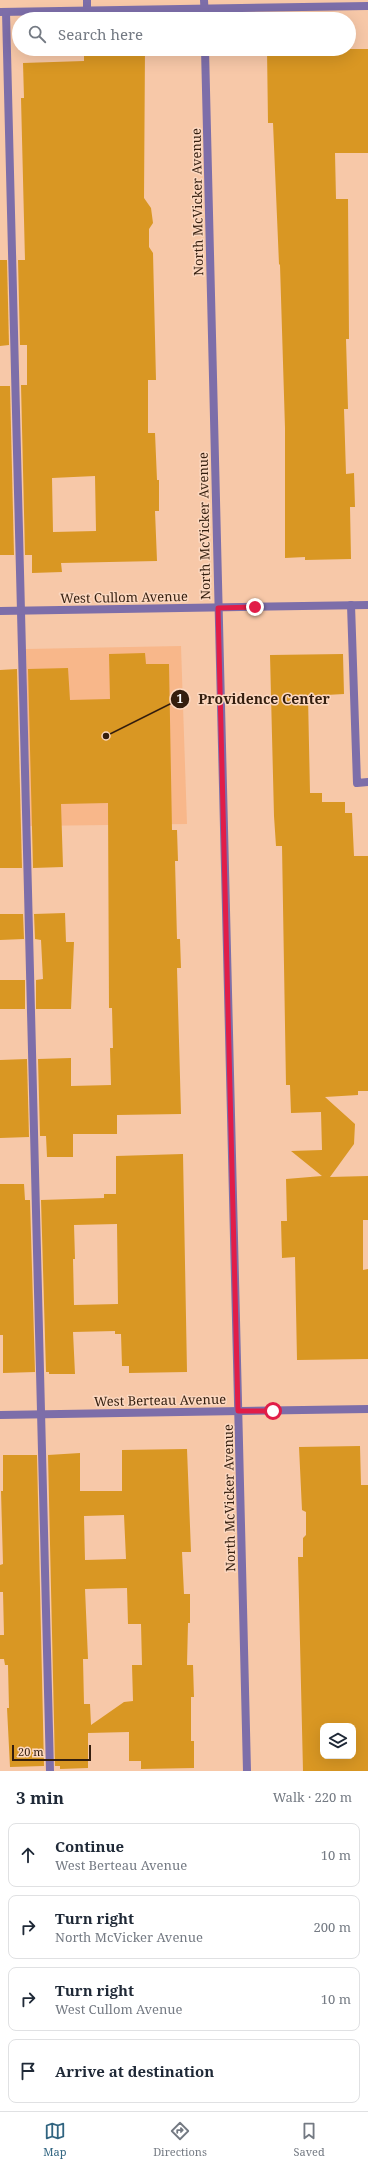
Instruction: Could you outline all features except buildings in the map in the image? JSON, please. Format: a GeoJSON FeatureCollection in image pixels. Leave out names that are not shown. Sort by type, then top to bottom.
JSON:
{"type":"FeatureCollection","features":[{"type":"Feature","properties":{"kind":"street"},"geometry":{"type":"LineString","coordinates":[[87,0],[87,11]]}},
{"type":"Feature","properties":{"kind":"street"},"geometry":{"type":"LineString","coordinates":[[204,0],[204,9]]}},
{"type":"Feature","properties":{"kind":"street"},"geometry":{"type":"LineString","coordinates":[[50,1771],[21,611],[3,12],[368,6]]}},
{"type":"Feature","properties":{"kind":"street","name":"North McVicker Avenue"},"geometry":{"type":"LineString","coordinates":[[205,56],[247,1771]]}},
{"type":"Feature","properties":{"kind":"street"},"geometry":{"type":"LineString","coordinates":[[351,605],[357,783],[368,782]]}},
{"type":"Feature","properties":{"kind":"street","name":"West Cullom Avenue"},"geometry":{"type":"LineString","coordinates":[[0,611],[368,605]]}},
{"type":"Feature","properties":{"kind":"street","name":"West Berteau Avenue"},"geometry":{"type":"LineString","coordinates":[[0,1415],[368,1409]]}},
{"type":"Feature","properties":{"kind":"shaded area"},"geometry":{"type":"Polygon","coordinates":[[[181,646],[187,824],[30,826],[26,649],[181,646]]]}},
{"type":"Feature","properties":{"kind":"place","name":"Providence Center"},"geometry":{"type":"Point","coordinates":[106,736]}},
{"type":"Feature","properties":{"kind":"route"},"geometry":{"type":"LineString","coordinates":[[255,607],[218,608],[238,1411],[273,1411]]}}]}
